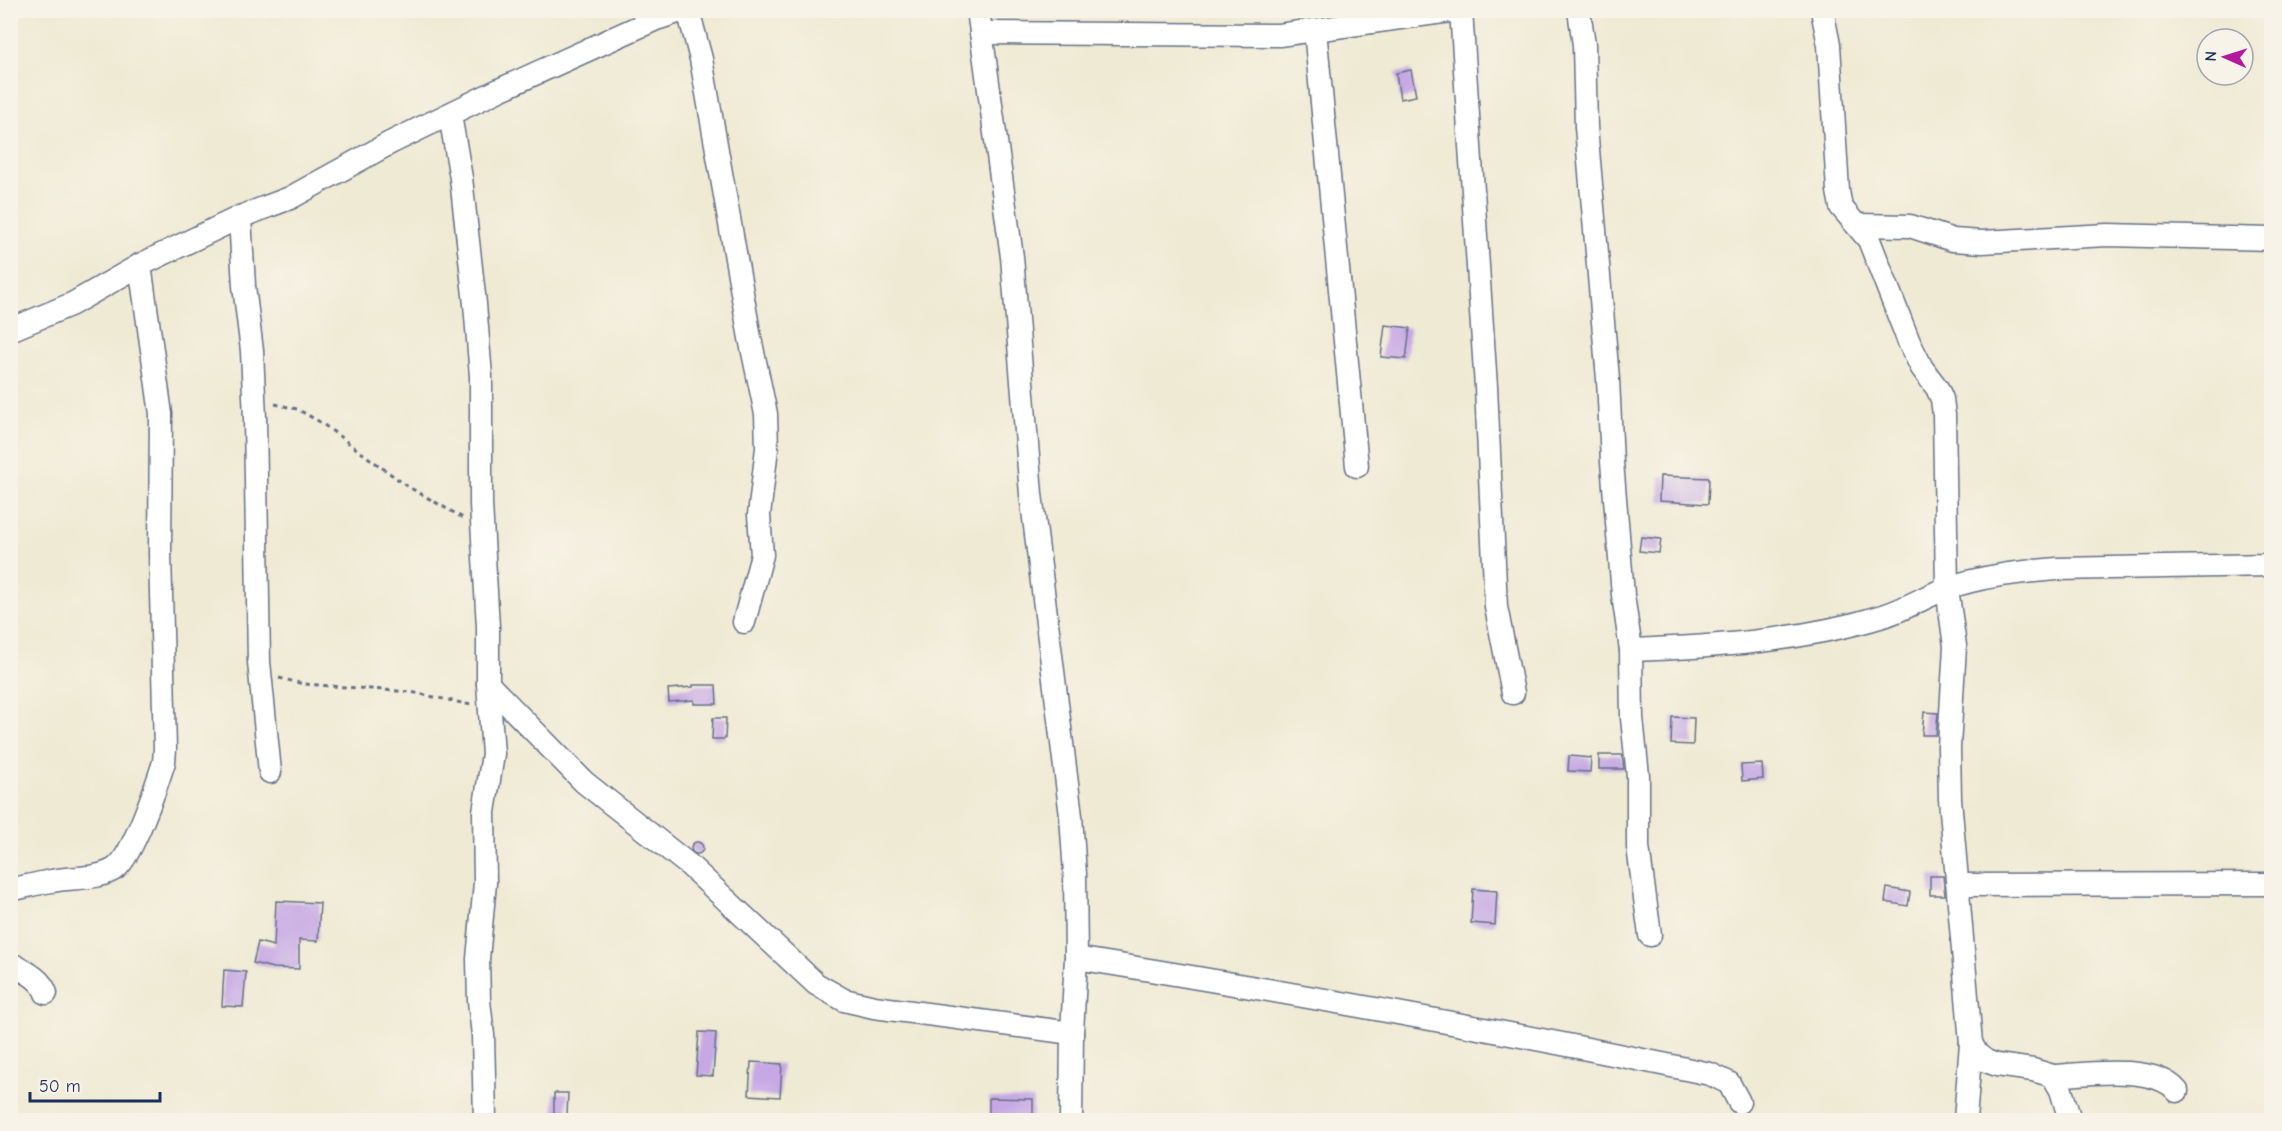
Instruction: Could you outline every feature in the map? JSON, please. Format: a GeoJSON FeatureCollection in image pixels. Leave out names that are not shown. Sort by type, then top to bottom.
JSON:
{"type":"FeatureCollection","features":[{"type":"Feature","properties":{"kind":"street"},"geometry":{"type":"LineString","coordinates":[[10,330],[72,304],[140,265],[240,217],[290,198],[390,143],[499,90],[656,19],[684,10]]}},
{"type":"Feature","properties":{"kind":"street"},"geometry":{"type":"LineString","coordinates":[[688,10],[701,59],[750,338],[766,414],[767,448],[759,515],[762,555],[744,622]]}},
{"type":"Feature","properties":{"kind":"street"},"geometry":{"type":"LineString","coordinates":[[1071,1120],[1076,874],[1071,816],[1031,494],[1012,257],[980,22],[1279,35],[1459,10],[1486,387],[1496,607],[1513,693]]}},
{"type":"Feature","properties":{"kind":"street"},"geometry":{"type":"LineString","coordinates":[[1579,10],[1584,45],[1586,127],[1608,379],[1612,462],[1623,595],[1631,650],[1632,718],[1638,776],[1638,847],[1650,935]]}},
{"type":"Feature","properties":{"kind":"street"},"geometry":{"type":"LineString","coordinates":[[1822,10],[1828,45],[1841,207],[1869,240],[1909,342],[1942,399],[1947,588],[1955,646],[1949,747],[1950,799],[1971,1042],[1965,1120]]}},
{"type":"Feature","properties":{"kind":"street"},"geometry":{"type":"LineString","coordinates":[[1315,30],[1357,466]]}},
{"type":"Feature","properties":{"kind":"street"},"geometry":{"type":"LineString","coordinates":[[450,115],[461,178],[481,376],[482,529],[493,754],[484,812],[485,883],[478,959],[485,1120]]}},
{"type":"Feature","properties":{"kind":"street"},"geometry":{"type":"LineString","coordinates":[[240,217],[244,286],[252,351],[260,672],[270,771]]}},
{"type":"Feature","properties":{"kind":"street"},"geometry":{"type":"LineString","coordinates":[[1858,225],[1910,226],[1953,240],[1982,242],[2107,235],[2271,239]]}},
{"type":"Feature","properties":{"kind":"street"},"geometry":{"type":"LineString","coordinates":[[10,890],[99,874],[116,868],[126,855],[135,836],[164,762],[160,553],[161,414],[140,265]]}},
{"type":"Feature","properties":{"kind":"street"},"geometry":{"type":"LineString","coordinates":[[1631,650],[1746,642],[1811,633],[1884,616],[1947,588],[2022,572],[2057,569],[2271,565]]}},
{"type":"Feature","properties":{"kind":"street"},"geometry":{"type":"LineString","coordinates":[[488,684],[584,782],[689,865],[816,984],[844,1000],[874,1007],[1072,1033]]}},
{"type":"Feature","properties":{"kind":"street"},"geometry":{"type":"LineString","coordinates":[[1959,885],[2271,884]]}},
{"type":"Feature","properties":{"kind":"street"},"geometry":{"type":"LineString","coordinates":[[1076,958],[1226,982],[1710,1074],[1729,1083],[1739,1102]]}},
{"type":"Feature","properties":{"kind":"street"},"geometry":{"type":"LineString","coordinates":[[10,963],[37,979],[46,993]]}},
{"type":"Feature","properties":{"kind":"street"},"geometry":{"type":"LineString","coordinates":[[1971,1042],[1977,1054],[1997,1065],[2033,1070],[2053,1076],[2137,1074],[2157,1077],[2171,1083],[2177,1091]]}},
{"type":"Feature","properties":{"kind":"street"},"geometry":{"type":"LineString","coordinates":[[2053,1076],[2061,1090],[2070,1120]]}},
{"type":"Feature","properties":{"kind":"path"},"geometry":{"type":"LineString","coordinates":[[254,401],[280,404],[320,422],[407,486],[482,529]]}},
{"type":"Feature","properties":{"kind":"path"},"geometry":{"type":"LineString","coordinates":[[260,672],[304,684],[411,692],[490,710]]}},
{"type":"Feature","properties":{"kind":"building"},"geometry":{"type":"Polygon","coordinates":[[[1411,70],[1416,96],[1400,99],[1396,73],[1411,70]]]}},
{"type":"Feature","properties":{"kind":"building"},"geometry":{"type":"Polygon","coordinates":[[[1385,325],[1410,328],[1406,359],[1381,357],[1385,325]]]}},
{"type":"Feature","properties":{"kind":"building"},"geometry":{"type":"Polygon","coordinates":[[[1660,476],[1709,478],[1708,504],[1659,501],[1660,476]]]}},
{"type":"Feature","properties":{"kind":"building"},"geometry":{"type":"Polygon","coordinates":[[[1641,537],[1661,539],[1659,553],[1639,551],[1641,537]]]}},
{"type":"Feature","properties":{"kind":"building"},"geometry":{"type":"Polygon","coordinates":[[[693,685],[716,685],[717,704],[694,704],[694,700],[669,702],[668,689],[693,687],[693,685]]]}},
{"type":"Feature","properties":{"kind":"building"},"geometry":{"type":"Polygon","coordinates":[[[1924,712],[1938,713],[1936,735],[1922,735],[1924,712]]]}},
{"type":"Feature","properties":{"kind":"building"},"geometry":{"type":"Polygon","coordinates":[[[1672,717],[1694,718],[1693,745],[1671,744],[1672,717]]]}},
{"type":"Feature","properties":{"kind":"building"},"geometry":{"type":"Polygon","coordinates":[[[713,718],[726,718],[725,739],[712,739],[713,718]]]}},
{"type":"Feature","properties":{"kind":"building"},"geometry":{"type":"Polygon","coordinates":[[[1599,755],[1622,755],[1624,769],[1599,769],[1599,755]]]}},
{"type":"Feature","properties":{"kind":"building"},"geometry":{"type":"Polygon","coordinates":[[[1569,756],[1591,758],[1590,772],[1568,771],[1569,756]]]}},
{"type":"Feature","properties":{"kind":"building"},"geometry":{"type":"Polygon","coordinates":[[[1762,764],[1763,779],[1742,781],[1741,765],[1762,764]]]}},
{"type":"Feature","properties":{"kind":"building"},"geometry":{"type":"Polygon","coordinates":[[[699,842],[702,843],[702,853],[695,854],[692,853],[691,846],[692,843],[699,842]]]}},
{"type":"Feature","properties":{"kind":"building"},"geometry":{"type":"Polygon","coordinates":[[[1930,876],[1943,876],[1945,895],[1930,895],[1930,876]]]}},
{"type":"Feature","properties":{"kind":"building"},"geometry":{"type":"Polygon","coordinates":[[[1887,888],[1910,892],[1908,906],[1885,902],[1887,888]]]}},
{"type":"Feature","properties":{"kind":"building"},"geometry":{"type":"Polygon","coordinates":[[[1473,889],[1497,891],[1495,925],[1471,923],[1473,889]]]}},
{"type":"Feature","properties":{"kind":"building"},"geometry":{"type":"Polygon","coordinates":[[[276,901],[320,903],[318,941],[299,940],[299,969],[273,968],[253,963],[258,942],[274,946],[276,901]]]}},
{"type":"Feature","properties":{"kind":"building"},"geometry":{"type":"Polygon","coordinates":[[[224,970],[246,972],[243,1007],[222,1006],[224,970]]]}},
{"type":"Feature","properties":{"kind":"building"},"geometry":{"type":"Polygon","coordinates":[[[699,1032],[716,1033],[713,1076],[696,1075],[699,1032]]]}},
{"type":"Feature","properties":{"kind":"building"},"geometry":{"type":"Polygon","coordinates":[[[751,1062],[782,1064],[780,1097],[749,1095],[751,1062]]]}},
{"type":"Feature","properties":{"kind":"building"},"geometry":{"type":"Polygon","coordinates":[[[554,1093],[568,1093],[567,1115],[554,1114],[554,1093]]]}},
{"type":"Feature","properties":{"kind":"building"},"geometry":{"type":"Polygon","coordinates":[[[989,1098],[1033,1099],[1033,1120],[989,1120],[989,1098]]]}}]}
